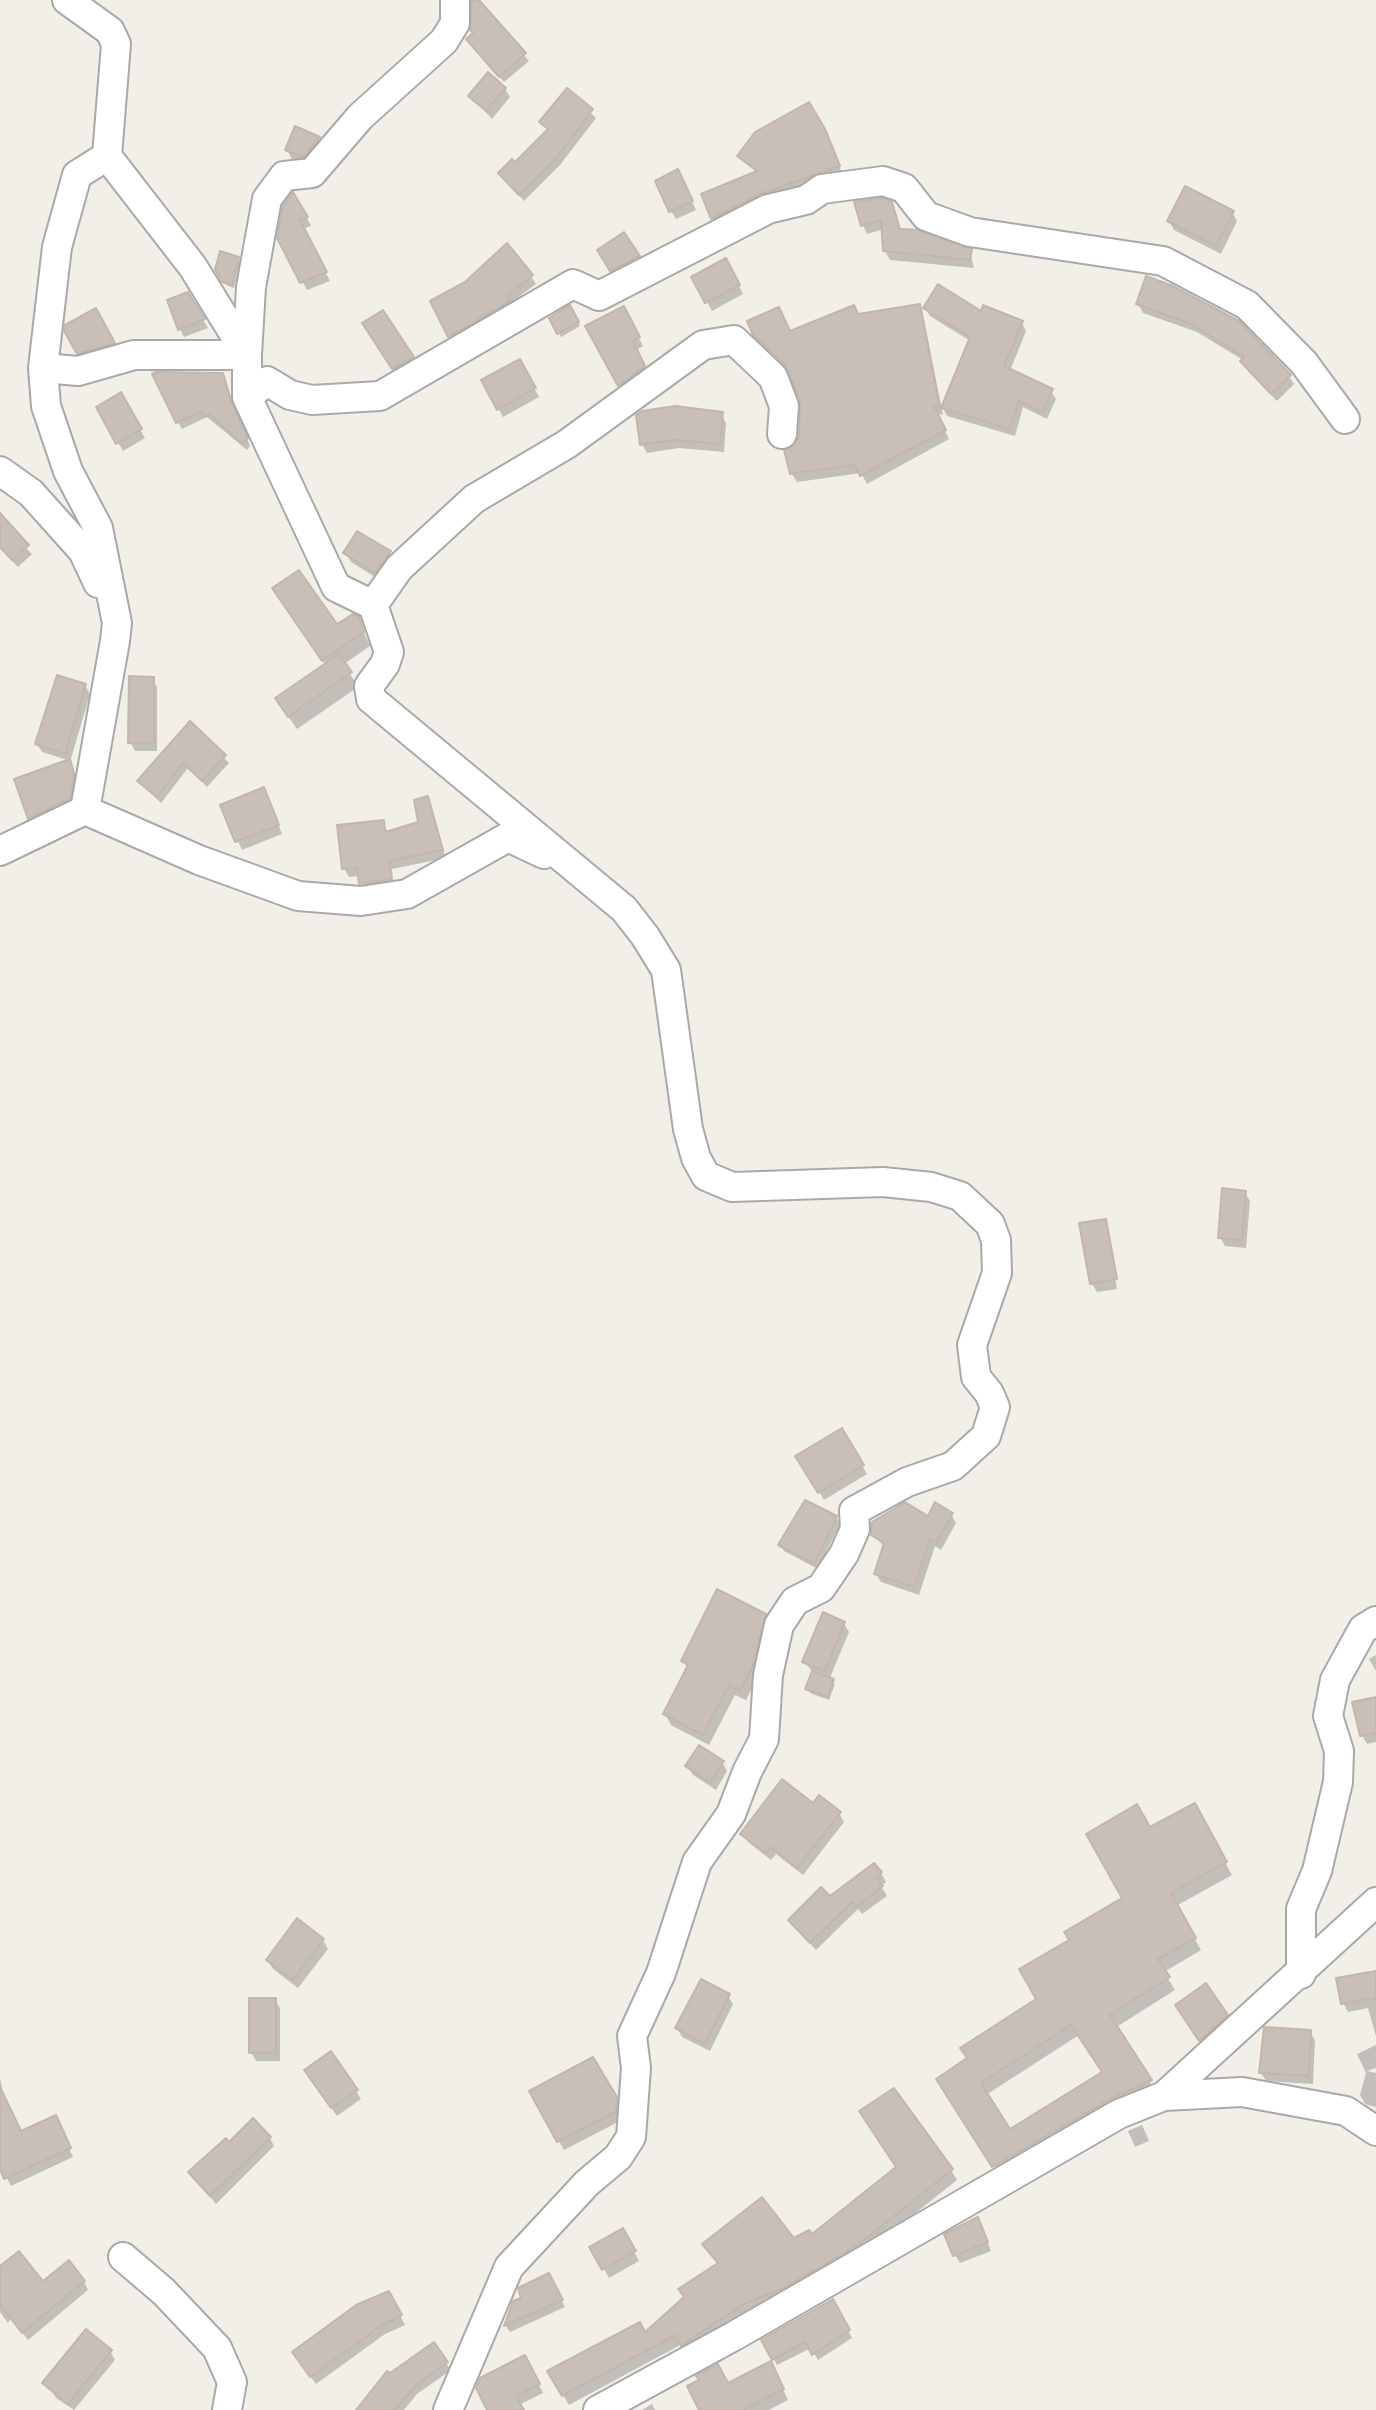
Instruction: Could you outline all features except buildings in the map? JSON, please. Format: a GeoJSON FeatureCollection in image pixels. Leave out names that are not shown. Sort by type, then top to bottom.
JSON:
{"type":"FeatureCollection","features":[{"type":"Feature","properties":{"kind":"street"},"geometry":{"type":"LineString","coordinates":[[67,0],[110,31],[116,44],[107,156],[193,267],[247,355]]}},
{"type":"Feature","properties":{"kind":"street"},"geometry":{"type":"LineString","coordinates":[[448,2410],[509,2267],[587,2183],[618,2157],[631,2137],[636,2068],[632,2036],[661,1973],[697,1862],[731,1814],[764,1739],[768,1675],[779,1625],[795,1601],[821,1588],[844,1554],[855,1529],[854,1511],[907,1482],[953,1466],[986,1436],[995,1407],[989,1393],[976,1377],[972,1362],[975,1334],[997,1273],[996,1240],[990,1224],[960,1196],[931,1187],[883,1182],[732,1187],[706,1176],[696,1158],[688,1129],[666,970],[624,909],[371,699],[369,686],[385,664],[389,652],[373,605],[336,587],[247,397],[251,287],[267,199],[284,176],[312,173],[360,117],[444,41],[455,23],[455,0]]}},
{"type":"Feature","properties":{"kind":"street"},"geometry":{"type":"LineString","coordinates":[[85,810],[117,623],[98,528],[68,471],[46,406],[43,368],[57,247],[77,175],[107,156]]}},
{"type":"Feature","properties":{"kind":"street"},"geometry":{"type":"LineString","coordinates":[[247,397],[267,381],[290,395],[312,400],[380,396],[573,284],[599,296],[768,209],[806,200],[822,189],[883,181],[904,188],[926,216],[970,232],[1163,261],[1247,305],[1304,363],[1345,419]]}},
{"type":"Feature","properties":{"kind":"street"},"geometry":{"type":"LineString","coordinates":[[373,605],[399,568],[474,499],[567,444],[703,345],[734,340],[773,377],[784,406],[782,434]]}},
{"type":"Feature","properties":{"kind":"street"},"geometry":{"type":"LineString","coordinates":[[43,368],[78,371],[134,355],[247,355]]}},
{"type":"Feature","properties":{"kind":"street"},"geometry":{"type":"LineString","coordinates":[[0,471],[31,493],[83,551],[117,623]]}},
{"type":"Feature","properties":{"kind":"street"},"geometry":{"type":"LineString","coordinates":[[0,851],[85,810],[199,860],[298,896],[361,901],[407,894],[508,837],[576,869]]}},
{"type":"Feature","properties":{"kind":"street"},"geometry":{"type":"LineString","coordinates":[[1301,1974],[1301,1909],[1317,1871],[1338,1782],[1339,1751],[1328,1716],[1335,1680],[1363,1629],[1376,1621]]}},
{"type":"Feature","properties":{"kind":"street"},"geometry":{"type":"LineString","coordinates":[[1164,2096],[1301,1974],[1376,1902]]}},
{"type":"Feature","properties":{"kind":"street"},"geometry":{"type":"LineString","coordinates":[[598,2410],[734,2336],[1119,2114],[1164,2096],[1242,2092],[1346,2111],[1376,2131]]}},
{"type":"Feature","properties":{"kind":"street"},"geometry":{"type":"LineString","coordinates":[[123,2257],[164,2292],[217,2348],[232,2382],[227,2410]]}}]}
